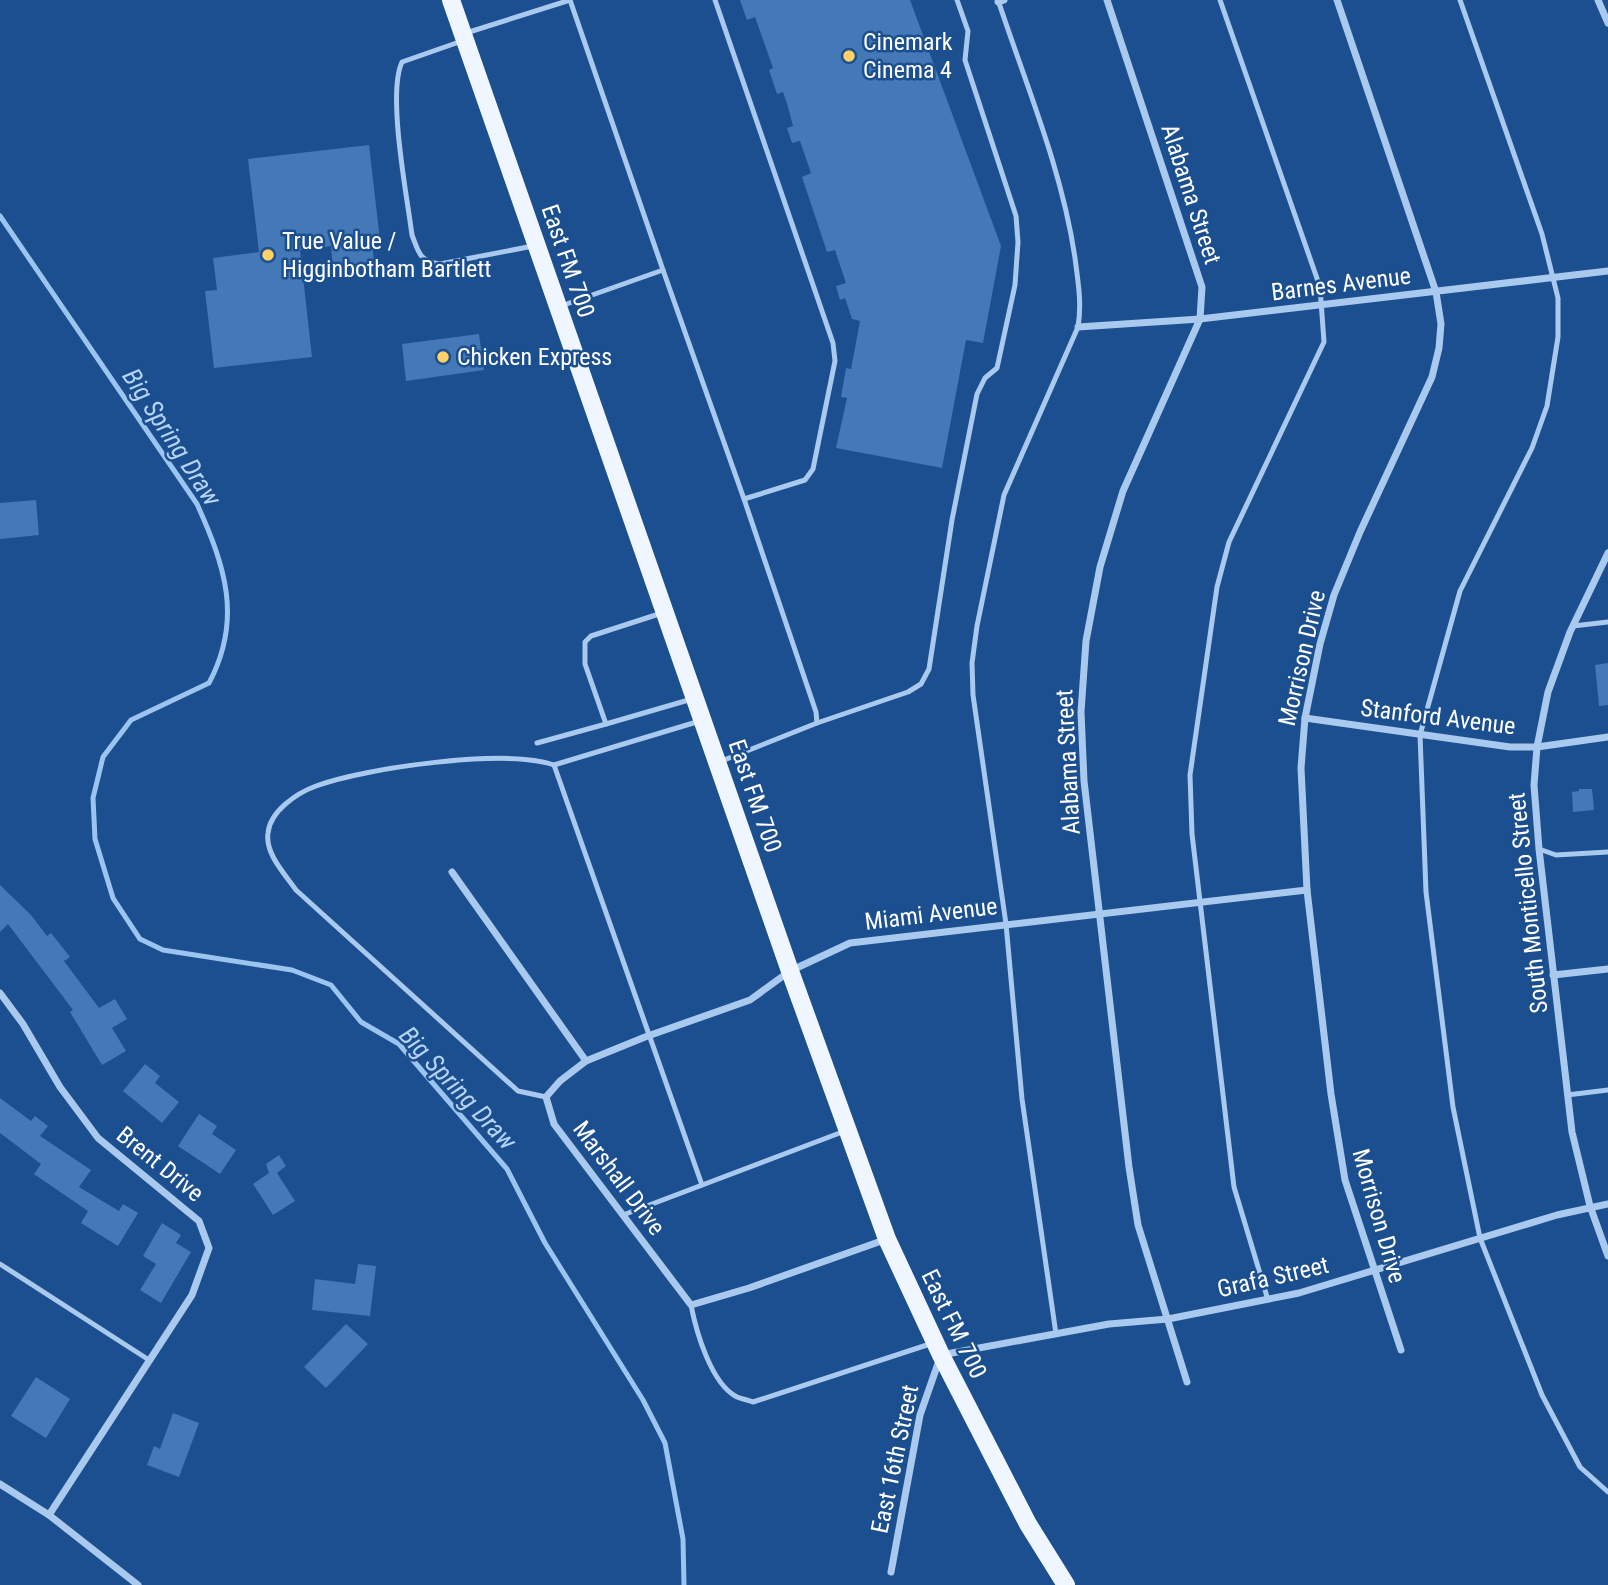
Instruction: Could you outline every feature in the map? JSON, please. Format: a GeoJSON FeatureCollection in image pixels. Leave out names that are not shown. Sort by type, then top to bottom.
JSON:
{"type":"FeatureCollection","features":[{"type":"Feature","properties":{"kind":"main road","name":"East FM 700"},"geometry":{"type":"LineString","coordinates":[[452,0],[790,971],[887,1239],[938,1349],[1028,1524],[1066,1585]]}},
{"type":"Feature","properties":{"kind":"street","name":"Alabama Street"},"geometry":{"type":"LineString","coordinates":[[1107,0],[1202,287],[1199,319],[1123,491],[1100,567],[1086,641],[1081,712],[1084,781],[1129,1167],[1137,1213],[1187,1381]]}},
{"type":"Feature","properties":{"kind":"street","name":"Morrison Drive"},"geometry":{"type":"LineString","coordinates":[[1337,0],[1436,292],[1441,324],[1432,377],[1360,531],[1334,595],[1320,644],[1305,718],[1301,768],[1307,890],[1331,1094],[1345,1180],[1401,1350]]}},
{"type":"Feature","properties":{"kind":"street"},"geometry":{"type":"LineString","coordinates":[[1598,0],[1608,23]]}},
{"type":"Feature","properties":{"kind":"street","name":"Barnes Avenue"},"geometry":{"type":"LineString","coordinates":[[1078,327],[1199,319],[1608,271]]}},
{"type":"Feature","properties":{"kind":"street","name":"South Monticello Street"},"geometry":{"type":"LineString","coordinates":[[1608,554],[1573,626],[1548,692],[1537,747],[1534,785],[1572,1132],[1590,1206],[1608,1256]]}},
{"type":"Feature","properties":{"kind":"street","name":"Stanford Avenue"},"geometry":{"type":"LineString","coordinates":[[1305,718],[1510,747],[1537,747],[1608,737]]}},
{"type":"Feature","properties":{"kind":"street"},"geometry":{"type":"LineString","coordinates":[[452,872],[586,1061],[560,1081],[546,1097]]}},
{"type":"Feature","properties":{"kind":"street","name":"Miami Avenue"},"geometry":{"type":"LineString","coordinates":[[586,1061],[750,1000],[790,971],[849,943],[1307,890]]}},
{"type":"Feature","properties":{"kind":"street"},"geometry":{"type":"LineString","coordinates":[[1553,975],[1608,969]]}},
{"type":"Feature","properties":{"kind":"street","name":"Brent Drive"},"geometry":{"type":"LineString","coordinates":[[0,993],[23,1024],[60,1087],[97,1138],[200,1221],[209,1248],[192,1295],[49,1515]]}},
{"type":"Feature","properties":{"kind":"street","name":"Marshall Drive"},"geometry":{"type":"LineString","coordinates":[[546,1097],[554,1124],[691,1305]]}},
{"type":"Feature","properties":{"kind":"street","name":"Grafa Street"},"geometry":{"type":"LineString","coordinates":[[938,1349],[1056,1334],[1109,1324],[1168,1319],[1268,1300],[1590,1206],[1608,1204]]}},
{"type":"Feature","properties":{"kind":"street"},"geometry":{"type":"LineString","coordinates":[[691,1305],[749,1288],[887,1239]]}},
{"type":"Feature","properties":{"kind":"street","name":"East 16th Street"},"geometry":{"type":"LineString","coordinates":[[891,1572],[919,1415],[938,1349]]}},
{"type":"Feature","properties":{"kind":"street"},"geometry":{"type":"LineString","coordinates":[[0,1484],[49,1515],[138,1585]]}},
{"type":"Feature","properties":{"kind":"lane"},"geometry":{"type":"LineString","coordinates":[[537,246],[440,264],[427,262],[419,254],[412,235],[396,103],[396,74],[402,62],[570,0],[744,499],[816,712],[817,723]]}},
{"type":"Feature","properties":{"kind":"lane"},"geometry":{"type":"LineString","coordinates":[[715,0],[833,344],[835,361],[813,469],[804,480],[744,499]]}},
{"type":"Feature","properties":{"kind":"lane"},"geometry":{"type":"LineString","coordinates":[[718,763],[817,723],[908,692],[921,684],[929,669],[952,520],[977,394],[985,378],[997,368],[1016,285],[1018,242],[1016,216],[965,60],[968,31],[957,0]]}},
{"type":"Feature","properties":{"kind":"lane"},"geometry":{"type":"LineString","coordinates":[[1220,0],[1320,287],[1324,342],[1229,542],[1217,587],[1190,775],[1192,834],[1234,1187],[1268,1300]]}},
{"type":"Feature","properties":{"kind":"lane"},"geometry":{"type":"LineString","coordinates":[[1460,0],[1542,234],[1558,298],[1558,337],[1547,406],[1532,448],[1460,591],[1420,735],[1426,892],[1453,1107],[1480,1238],[1542,1395],[1580,1467],[1608,1492]]}},
{"type":"Feature","properties":{"kind":"lane"},"geometry":{"type":"LineString","coordinates":[[1000,1],[1062,190],[1082,306],[1078,327],[1004,495],[975,638],[973,695],[1006,924],[1022,1099],[1056,1334]]}},
{"type":"Feature","properties":{"kind":"lane"},"geometry":{"type":"LineString","coordinates":[[558,306],[663,270]]}},
{"type":"Feature","properties":{"kind":"lane"},"geometry":{"type":"LineString","coordinates":[[606,724],[585,664],[584,642],[591,636],[665,612]]}},
{"type":"Feature","properties":{"kind":"lane"},"geometry":{"type":"LineString","coordinates":[[1573,626],[1608,622]]}},
{"type":"Feature","properties":{"kind":"lane"},"geometry":{"type":"LineString","coordinates":[[537,743],[695,698]]}},
{"type":"Feature","properties":{"kind":"lane"},"geometry":{"type":"LineString","coordinates":[[546,1097],[518,1091],[296,890],[270,852],[268,833],[284,804],[313,787],[342,779],[433,763],[509,759],[542,761],[554,765],[703,720]]}},
{"type":"Feature","properties":{"kind":"lane"},"geometry":{"type":"LineString","coordinates":[[554,765],[702,1185]]}},
{"type":"Feature","properties":{"kind":"lane"},"geometry":{"type":"LineString","coordinates":[[1539,849],[1556,855],[1608,852]]}},
{"type":"Feature","properties":{"kind":"lane"},"geometry":{"type":"LineString","coordinates":[[1567,1095],[1608,1090]]}},
{"type":"Feature","properties":{"kind":"lane"},"geometry":{"type":"LineString","coordinates":[[623,1215],[848,1130]]}},
{"type":"Feature","properties":{"kind":"lane"},"geometry":{"type":"LineString","coordinates":[[0,1264],[149,1360]]}},
{"type":"Feature","properties":{"kind":"lane"},"geometry":{"type":"LineString","coordinates":[[691,1305],[697,1336],[715,1373],[735,1396],[753,1402],[938,1349]]}},
{"type":"Feature","properties":{"kind":"building"},"geometry":{"type":"Polygon","coordinates":[[[740,0],[910,0],[1001,246],[983,343],[966,340],[942,468],[836,448],[847,398],[841,397],[846,368],[851,369],[860,321],[852,319],[845,298],[840,300],[836,286],[846,283],[835,250],[827,252],[802,177],[811,173],[800,141],[792,143],[787,128],[793,126],[788,107],[783,92],[777,94],[769,70],[773,68],[755,17],[747,20],[740,0]]]}},
{"type":"Feature","properties":{"kind":"building","name":"True Value / Higginbotham Bartlett"},"geometry":{"type":"Polygon","coordinates":[[[369,145],[380,240],[372,241],[374,262],[333,267],[331,246],[300,250],[312,357],[214,368],[205,291],[217,290],[213,258],[259,252],[248,159],[369,145]]]}},
{"type":"Feature","properties":{"kind":"building","name":"Chicken Express"},"geometry":{"type":"Polygon","coordinates":[[[479,334],[484,370],[406,381],[402,344],[479,334]]]}},
{"type":"Feature","properties":{"kind":"building"},"geometry":{"type":"Polygon","coordinates":[[[36,500],[39,535],[0,539],[0,503],[36,500]]]}},
{"type":"Feature","properties":{"kind":"building"},"geometry":{"type":"Polygon","coordinates":[[[1608,663],[1608,705],[1599,706],[1595,665],[1608,663]]]}},
{"type":"Feature","properties":{"kind":"building"},"geometry":{"type":"Polygon","coordinates":[[[1592,789],[1594,810],[1573,812],[1572,792],[1592,789]]]}},
{"type":"Feature","properties":{"kind":"building"},"geometry":{"type":"Polygon","coordinates":[[[0,885],[31,915],[47,936],[51,933],[70,957],[64,961],[99,1008],[115,999],[127,1019],[112,1028],[126,1051],[102,1065],[70,1012],[73,1010],[8,924],[0,932],[0,885]]]}},
{"type":"Feature","properties":{"kind":"building"},"geometry":{"type":"Polygon","coordinates":[[[145,1064],[160,1076],[155,1083],[179,1102],[162,1123],[123,1091],[145,1064]]]}},
{"type":"Feature","properties":{"kind":"building"},"geometry":{"type":"Polygon","coordinates":[[[0,1098],[31,1121],[35,1116],[48,1126],[40,1136],[91,1170],[79,1187],[119,1211],[123,1204],[138,1213],[118,1246],[81,1223],[88,1211],[34,1174],[41,1164],[0,1133],[0,1098]]]}},
{"type":"Feature","properties":{"kind":"building"},"geometry":{"type":"Polygon","coordinates":[[[199,1114],[217,1126],[212,1134],[236,1150],[220,1174],[178,1146],[199,1114]]]}},
{"type":"Feature","properties":{"kind":"building"},"geometry":{"type":"Polygon","coordinates":[[[279,1155],[286,1166],[277,1173],[295,1201],[273,1215],[253,1184],[269,1173],[266,1164],[279,1155]]]}},
{"type":"Feature","properties":{"kind":"building"},"geometry":{"type":"Polygon","coordinates":[[[162,1223],[181,1235],[176,1243],[191,1252],[161,1303],[140,1290],[156,1264],[143,1256],[162,1223]]]}},
{"type":"Feature","properties":{"kind":"building"},"geometry":{"type":"Polygon","coordinates":[[[358,1264],[376,1266],[370,1316],[312,1310],[315,1279],[355,1284],[358,1264]]]}},
{"type":"Feature","properties":{"kind":"building"},"geometry":{"type":"Polygon","coordinates":[[[346,1324],[368,1344],[326,1388],[304,1367],[346,1324]]]}},
{"type":"Feature","properties":{"kind":"building"},"geometry":{"type":"Polygon","coordinates":[[[36,1377],[70,1399],[46,1438],[11,1416],[36,1377]]]}},
{"type":"Feature","properties":{"kind":"building"},"geometry":{"type":"Polygon","coordinates":[[[173,1413],[199,1423],[179,1477],[147,1465],[154,1446],[160,1449],[173,1413]]]}},
{"type":"Feature","properties":{"kind":"waterway","name":"Big Spring Draw"},"geometry":{"type":"LineString","coordinates":[[0,216],[197,504],[215,549],[226,593],[228,615],[225,637],[209,683],[131,720],[103,757],[93,798],[95,839],[113,898],[140,939],[163,950],[292,970],[331,985],[361,1022],[399,1044],[507,1169],[545,1243],[643,1400],[665,1443],[683,1539],[684,1585]]}},
{"type":"Feature","properties":{"kind":"place","name":"Cinemark Cinema 4"},"geometry":{"type":"Point","coordinates":[849,56]}},
{"type":"Feature","properties":{"kind":"place","name":"True Value / Higginbotham Bartlett"},"geometry":{"type":"Point","coordinates":[268,255]}},
{"type":"Feature","properties":{"kind":"place","name":"Chicken Express"},"geometry":{"type":"Point","coordinates":[443,357]}}]}
